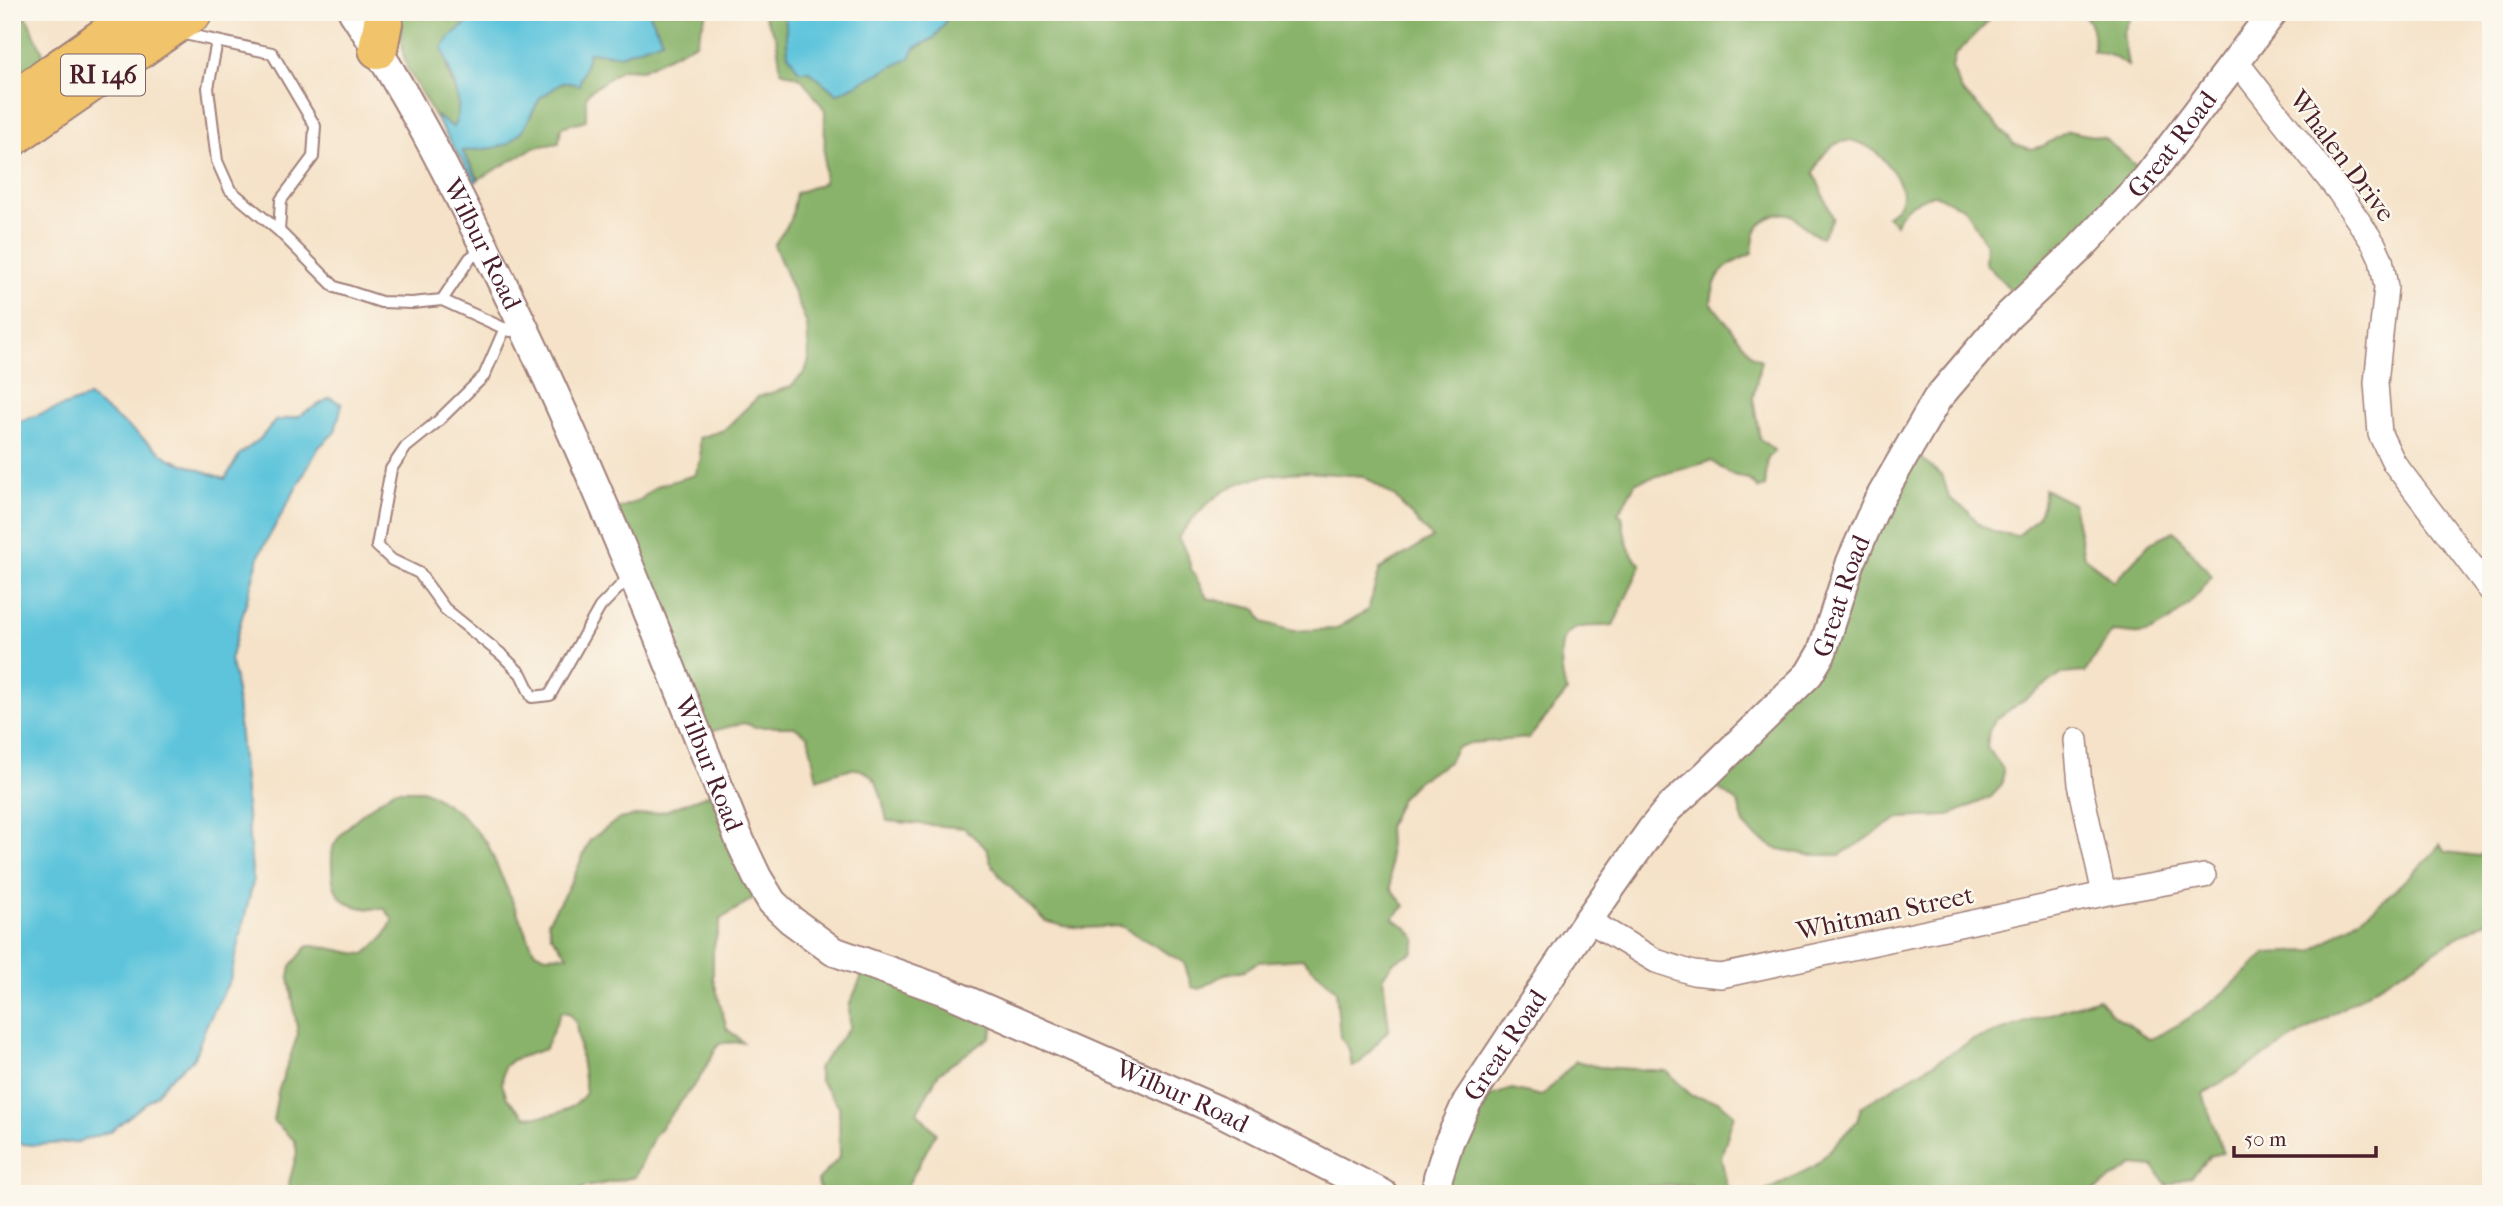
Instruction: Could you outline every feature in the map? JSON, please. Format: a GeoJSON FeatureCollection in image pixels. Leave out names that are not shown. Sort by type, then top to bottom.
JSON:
{"type":"FeatureCollection","features":[{"type":"Feature","properties":{"kind":"highway"},"geometry":{"type":"LineString","coordinates":[[378,49],[385,12]]}},
{"type":"Feature","properties":{"kind":"highway","name":"RI 146"},"geometry":{"type":"LineString","coordinates":[[12,102],[167,18]]}},
{"type":"Feature","properties":{"kind":"highway","name":"RI 146"},"geometry":{"type":"LineString","coordinates":[[12,138],[167,18]]}},
{"type":"Feature","properties":{"kind":"street","name":"Wilbur Road"},"geometry":{"type":"LineString","coordinates":[[353,12],[378,49],[449,172],[530,340],[586,460],[746,853],[772,902],[790,920],[833,951],[945,991],[1217,1110],[1383,1194]]}},
{"type":"Feature","properties":{"kind":"street","name":"Great Road"},"geometry":{"type":"LineString","coordinates":[[1436,1194],[1438,1177],[1449,1142],[1467,1102],[1588,920],[1669,808],[1809,674],[1822,652],[1851,562],[1877,503],[1937,399],[2008,316],[2078,250],[2147,178],[2273,12]]}},
{"type":"Feature","properties":{"kind":"street","name":"Whalen Drive"},"geometry":{"type":"LineString","coordinates":[[2236,61],[2346,201],[2374,244],[2384,272],[2386,287],[2376,383],[2380,434],[2394,463],[2491,591]]}},
{"type":"Feature","properties":{"kind":"street"},"geometry":{"type":"LineString","coordinates":[[2076,740],[2080,784],[2104,894]]}},
{"type":"Feature","properties":{"kind":"street","name":"Whitman Street"},"geometry":{"type":"LineString","coordinates":[[1588,920],[1656,961],[1693,973],[1721,976],[2104,894],[2204,876]]}},
{"type":"Feature","properties":{"kind":"lane"},"geometry":{"type":"LineString","coordinates":[[167,18],[217,41],[272,53],[315,126],[313,157],[281,200],[279,231]]}},
{"type":"Feature","properties":{"kind":"lane"},"geometry":{"type":"LineString","coordinates":[[217,41],[208,88],[217,161],[230,190],[279,231],[335,287],[381,302],[442,300],[530,340]]}},
{"type":"Feature","properties":{"kind":"lane"},"geometry":{"type":"LineString","coordinates":[[442,300],[470,258],[485,247]]}},
{"type":"Feature","properties":{"kind":"lane"},"geometry":{"type":"LineString","coordinates":[[505,328],[484,376],[437,422],[406,447],[391,469],[377,546],[392,559],[419,573],[445,609],[521,674],[531,697],[550,695],[600,607],[633,573]]}},
{"type":"Feature","properties":{"kind":"green space"},"geometry":{"type":"Polygon","coordinates":[[[12,12],[24,12],[52,72],[12,102],[12,12]]]}},
{"type":"Feature","properties":{"kind":"green space"},"geometry":{"type":"Polygon","coordinates":[[[399,12],[477,12],[474,18],[453,34],[447,55],[449,75],[459,103],[454,127],[434,115],[407,68],[399,12]]]}},
{"type":"Feature","properties":{"kind":"green space"},"geometry":{"type":"Polygon","coordinates":[[[649,12],[707,12],[696,43],[642,70],[622,69],[589,92],[586,97],[586,120],[561,127],[559,143],[535,147],[479,179],[462,151],[493,148],[523,130],[540,98],[563,82],[579,85],[589,52],[620,55],[662,40],[649,12]]]}},
{"type":"Feature","properties":{"kind":"green space"},"geometry":{"type":"Polygon","coordinates":[[[762,12],[785,12],[788,54],[837,94],[934,38],[952,12],[1920,12],[1939,22],[1969,12],[1988,22],[1955,55],[1952,68],[1961,90],[2014,144],[2030,149],[2043,146],[2068,131],[2104,138],[2143,172],[2015,294],[1985,263],[1986,244],[1965,209],[1935,194],[1906,208],[1896,224],[1887,216],[1901,201],[1900,184],[1881,157],[1860,143],[1850,141],[1830,148],[1821,158],[1814,173],[1833,218],[1822,237],[1814,234],[1798,220],[1784,214],[1767,219],[1759,227],[1754,236],[1752,254],[1722,271],[1712,292],[1711,303],[1753,356],[1761,360],[1753,398],[1760,439],[1775,451],[1768,457],[1765,486],[1759,489],[1748,479],[1730,474],[1711,461],[1636,482],[1618,514],[1622,516],[1629,549],[1641,565],[1613,626],[1584,627],[1569,632],[1564,638],[1561,659],[1567,692],[1529,738],[1471,743],[1456,748],[1449,762],[1417,781],[1401,798],[1388,827],[1391,889],[1405,906],[1393,918],[1416,939],[1413,952],[1393,962],[1383,977],[1389,1029],[1359,1064],[1352,1067],[1349,1049],[1340,1037],[1336,990],[1303,959],[1258,962],[1245,970],[1225,974],[1199,989],[1192,987],[1184,963],[1121,926],[1084,928],[1045,921],[1001,878],[990,861],[987,849],[964,828],[887,821],[875,781],[863,771],[845,770],[817,779],[808,736],[794,727],[755,727],[744,723],[700,734],[608,513],[640,500],[657,486],[695,475],[701,459],[699,438],[724,430],[758,397],[790,387],[805,372],[809,360],[807,324],[774,245],[791,220],[796,193],[824,183],[825,110],[801,78],[781,71],[776,37],[762,12]],[[1284,473],[1248,480],[1218,495],[1204,506],[1178,538],[1207,598],[1256,609],[1263,622],[1293,631],[1335,629],[1368,610],[1380,569],[1432,538],[1395,497],[1363,476],[1284,473]]]}},
{"type":"Feature","properties":{"kind":"green space"},"geometry":{"type":"Polygon","coordinates":[[[2080,12],[2109,12],[2130,17],[2123,34],[2128,66],[2112,56],[2093,51],[2092,29],[2080,12]]]}},
{"type":"Feature","properties":{"kind":"green space"},"geometry":{"type":"Polygon","coordinates":[[[1905,444],[1943,477],[1949,498],[1968,511],[1980,525],[1995,532],[2017,536],[2029,527],[2041,511],[2044,489],[2073,504],[2084,556],[2114,582],[2152,541],[2174,531],[2212,576],[2171,620],[2140,634],[2112,632],[2085,672],[2062,674],[1996,719],[1989,731],[1987,747],[2003,769],[2002,785],[1991,797],[1948,816],[1899,818],[1840,855],[1808,855],[1775,848],[1755,836],[1744,824],[1738,803],[1710,782],[1811,660],[1905,444]]]}},
{"type":"Feature","properties":{"kind":"green space"},"geometry":{"type":"Polygon","coordinates":[[[394,790],[422,790],[461,814],[487,843],[534,951],[546,956],[568,955],[551,935],[548,922],[572,881],[590,840],[619,819],[665,811],[715,792],[763,892],[721,919],[713,950],[713,978],[727,1029],[743,1042],[719,1043],[699,1079],[654,1136],[635,1177],[582,1188],[576,1194],[286,1194],[297,1153],[295,1141],[273,1121],[278,1092],[298,1034],[289,977],[291,966],[308,946],[365,954],[384,937],[393,920],[385,909],[354,906],[340,897],[335,889],[332,850],[340,836],[361,814],[394,790]],[[561,1012],[545,1049],[512,1060],[504,1067],[502,1084],[507,1098],[525,1116],[542,1116],[567,1109],[586,1093],[576,1023],[569,1013],[561,1012]]]}},
{"type":"Feature","properties":{"kind":"green space"},"geometry":{"type":"Polygon","coordinates":[[[2440,844],[2446,852],[2479,856],[2491,847],[2491,919],[2203,1094],[2223,1153],[2210,1156],[2192,1176],[2167,1185],[2153,1167],[2133,1165],[2089,1194],[1760,1194],[1815,1166],[1857,1121],[1861,1107],[1973,1040],[2098,998],[2111,1013],[2150,1039],[2167,1031],[2213,1001],[2266,953],[2312,951],[2375,908],[2427,860],[2440,844]]]}},
{"type":"Feature","properties":{"kind":"green space"},"geometry":{"type":"Polygon","coordinates":[[[864,971],[997,1017],[990,1037],[939,1073],[917,1112],[936,1133],[905,1194],[820,1194],[818,1180],[840,1157],[839,1106],[820,1081],[818,1068],[850,1027],[849,1006],[864,971]]]}},
{"type":"Feature","properties":{"kind":"green space"},"geometry":{"type":"Polygon","coordinates":[[[1576,1061],[1599,1067],[1666,1071],[1692,1096],[1718,1101],[1734,1114],[1721,1157],[1727,1186],[1738,1194],[1698,1194],[1690,1185],[1648,1186],[1636,1194],[1439,1194],[1490,1096],[1512,1089],[1542,1096],[1576,1061]]]}},
{"type":"Feature","properties":{"kind":"water"},"geometry":{"type":"Polygon","coordinates":[[[477,12],[649,12],[662,40],[620,55],[589,52],[579,85],[563,82],[540,98],[523,130],[508,144],[462,151],[478,180],[475,182],[434,115],[453,127],[457,118],[458,98],[442,47],[453,34],[474,18],[477,12]]]}},
{"type":"Feature","properties":{"kind":"water"},"geometry":{"type":"Polygon","coordinates":[[[785,12],[952,12],[934,38],[915,48],[910,58],[837,94],[809,71],[799,71],[788,54],[785,12]]]}},
{"type":"Feature","properties":{"kind":"water"},"geometry":{"type":"Polygon","coordinates":[[[89,397],[170,459],[225,479],[240,454],[260,439],[275,421],[297,417],[330,398],[342,404],[335,432],[319,447],[260,553],[230,660],[235,679],[253,882],[230,980],[206,1026],[194,1058],[168,1080],[156,1095],[111,1131],[78,1142],[34,1145],[12,1143],[12,424],[89,397]]]}}]}
